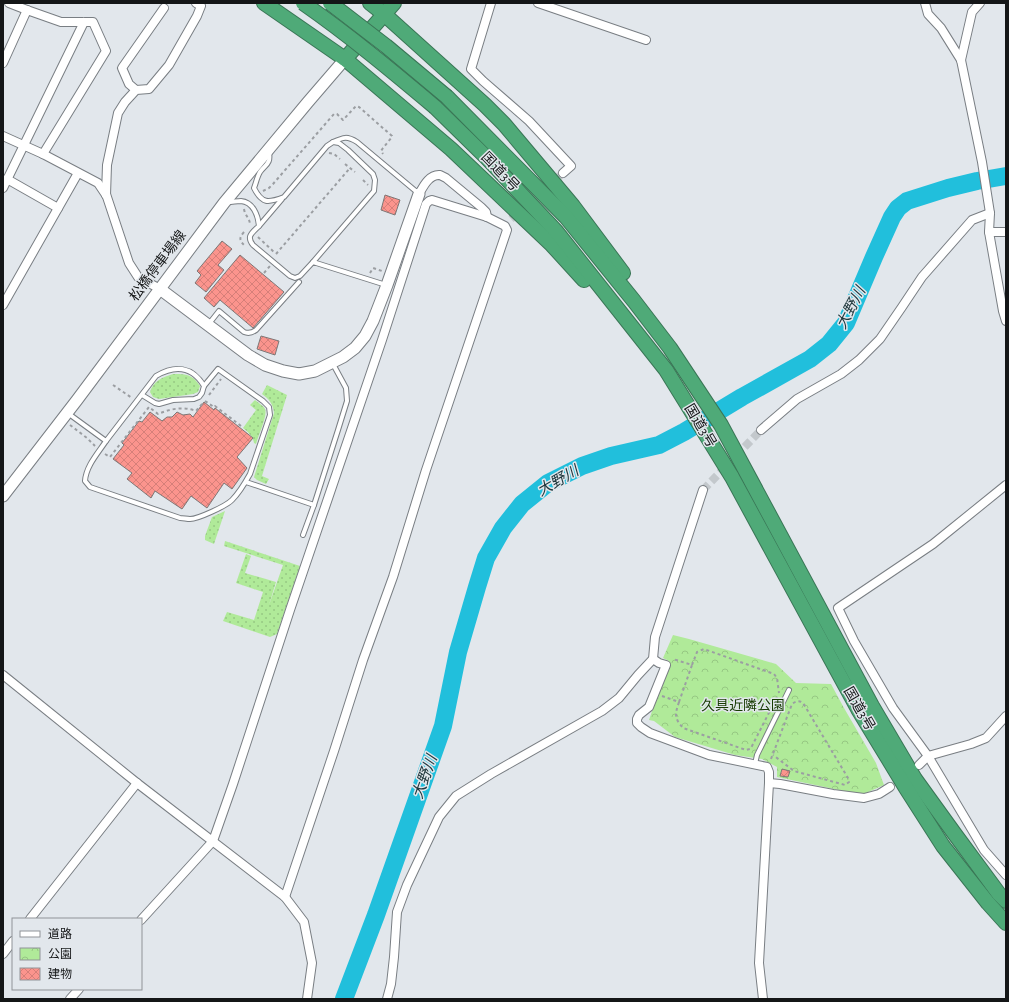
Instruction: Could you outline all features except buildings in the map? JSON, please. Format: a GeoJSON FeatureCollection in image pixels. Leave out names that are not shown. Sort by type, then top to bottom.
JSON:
{"type":"FeatureCollection","features":[{"type":"Feature","properties":{"kind":"highway"},"geometry":{"type":"LineString","coordinates":[[264,3],[345,59],[451,149],[552,245],[574,268],[663,372]]}},
{"type":"Feature","properties":{"kind":"highway","name":"国道3号"},"geometry":{"type":"LineString","coordinates":[[303,3],[377,58],[435,107],[486,157],[556,231],[663,372],[705,434],[732,477],[858,709],[906,788],[943,846],[988,903],[1006,923]]}},
{"type":"Feature","properties":{"kind":"highway","name":"国道3号"},"geometry":{"type":"LineString","coordinates":[[330,3],[386,46],[447,97],[566,218],[634,300],[674,353],[721,425],[872,706],[915,779],[1006,901]]}},
{"type":"Feature","properties":{"kind":"highway"},"geometry":{"type":"LineString","coordinates":[[370,3],[485,105],[504,124],[573,206],[656,318],[674,353]]}},
{"type":"Feature","properties":{"kind":"highway"},"geometry":{"type":"LineString","coordinates":[[345,59],[394,3]]}},
{"type":"Feature","properties":{"kind":"main road","name":"松橋停車場線"},"geometry":{"type":"LineString","coordinates":[[3,496],[224,203],[345,59]]}},
{"type":"Feature","properties":{"kind":"main road"},"geometry":{"type":"LineString","coordinates":[[160,289],[248,355],[265,365],[299,374],[315,371],[343,357],[355,348],[365,336],[373,321],[419,194]]}},
{"type":"Feature","properties":{"kind":"street"},"geometry":{"type":"LineString","coordinates":[[9,3],[61,22],[93,22],[106,51],[43,154]]}},
{"type":"Feature","properties":{"kind":"street"},"geometry":{"type":"LineString","coordinates":[[106,194],[107,165],[118,113],[125,102],[136,90],[150,89],[169,65],[197,16],[201,6],[196,3]]}},
{"type":"Feature","properties":{"kind":"street"},"geometry":{"type":"LineString","coordinates":[[491,3],[471,69],[529,121],[571,166],[563,174]]}},
{"type":"Feature","properties":{"kind":"street"},"geometry":{"type":"LineString","coordinates":[[538,3],[646,40]]}},
{"type":"Feature","properties":{"kind":"street"},"geometry":{"type":"LineString","coordinates":[[925,3],[928,14],[941,28],[961,60],[986,185],[990,213],[989,232],[1006,321]]}},
{"type":"Feature","properties":{"kind":"street"},"geometry":{"type":"LineString","coordinates":[[961,60],[972,12],[980,3]]}},
{"type":"Feature","properties":{"kind":"street"},"geometry":{"type":"LineString","coordinates":[[136,90],[129,84],[122,68],[164,8]]}},
{"type":"Feature","properties":{"kind":"street"},"geometry":{"type":"LineString","coordinates":[[3,63],[27,10]]}},
{"type":"Feature","properties":{"kind":"street"},"geometry":{"type":"LineString","coordinates":[[3,188],[84,22]]}},
{"type":"Feature","properties":{"kind":"street"},"geometry":{"type":"LineString","coordinates":[[3,136],[43,154],[98,183],[106,194],[129,263],[138,277],[160,289]]}},
{"type":"Feature","properties":{"kind":"street"},"geometry":{"type":"LineString","coordinates":[[3,304],[78,173]]}},
{"type":"Feature","properties":{"kind":"street"},"geometry":{"type":"LineString","coordinates":[[419,194],[427,181],[432,177],[439,175],[446,178],[482,207],[486,212],[487,217]]}},
{"type":"Feature","properties":{"kind":"street"},"geometry":{"type":"LineString","coordinates":[[7,179],[58,208]]}},
{"type":"Feature","properties":{"kind":"street"},"geometry":{"type":"LineString","coordinates":[[142,919],[213,841],[382,340],[426,204],[432,200],[487,217],[504,226],[508,230],[426,470],[393,577],[363,660],[285,897]]}},
{"type":"Feature","properties":{"kind":"street"},"geometry":{"type":"LineString","coordinates":[[761,430],[797,400],[841,374],[859,360],[880,339],[922,277],[972,220],[990,213]]}},
{"type":"Feature","properties":{"kind":"street"},"geometry":{"type":"LineString","coordinates":[[504,226],[511,219]]}},
{"type":"Feature","properties":{"kind":"street"},"geometry":{"type":"LineString","coordinates":[[989,232],[1006,232]]}},
{"type":"Feature","properties":{"kind":"street"},"geometry":{"type":"LineString","coordinates":[[1006,485],[933,544],[838,608],[854,641],[893,708],[928,756],[984,850],[1006,875]]}},
{"type":"Feature","properties":{"kind":"street"},"geometry":{"type":"LineString","coordinates":[[387,999],[394,957],[397,912],[406,885],[439,817],[456,796],[491,774],[602,712],[619,698],[653,659],[655,637],[703,490]]}},
{"type":"Feature","properties":{"kind":"street"},"geometry":{"type":"LineString","coordinates":[[653,659],[666,665],[649,708],[639,714],[637,723],[641,727],[650,733],[709,755],[766,767],[769,772],[759,963],[762,999]]}},
{"type":"Feature","properties":{"kind":"street"},"geometry":{"type":"LineString","coordinates":[[3,675],[137,783],[285,897],[304,922],[312,963],[307,999]]}},
{"type":"Feature","properties":{"kind":"street"},"geometry":{"type":"LineString","coordinates":[[919,765],[928,756],[971,744],[986,738],[1006,716]]}},
{"type":"Feature","properties":{"kind":"street"},"geometry":{"type":"LineString","coordinates":[[31,918],[137,783]]}},
{"type":"Feature","properties":{"kind":"street"},"geometry":{"type":"LineString","coordinates":[[769,783],[864,798],[879,794],[890,787]]}},
{"type":"Feature","properties":{"kind":"street"},"geometry":{"type":"LineString","coordinates":[[3,954],[12,942]]}},
{"type":"Feature","properties":{"kind":"street"},"geometry":{"type":"LineString","coordinates":[[70,999],[78,990]]}},
{"type":"Feature","properties":{"kind":"lane"},"geometry":{"type":"LineString","coordinates":[[333,142],[339,143],[348,150],[373,174],[375,180],[374,191],[300,276],[296,278],[290,276],[253,245],[250,241],[250,236],[327,146],[333,142],[342,138],[351,138],[419,194]]}},
{"type":"Feature","properties":{"kind":"lane"},"geometry":{"type":"LineString","coordinates":[[268,150],[270,158],[260,173],[254,188],[259,197],[267,201],[275,201],[284,197]]}},
{"type":"Feature","properties":{"kind":"lane"},"geometry":{"type":"LineString","coordinates":[[224,203],[240,201],[246,202],[256,212],[259,226]]}},
{"type":"Feature","properties":{"kind":"lane"},"geometry":{"type":"LineString","coordinates":[[313,262],[386,285]]}},
{"type":"Feature","properties":{"kind":"lane"},"geometry":{"type":"LineString","coordinates":[[208,325],[219,311],[244,332],[248,334],[253,333],[299,282]]}},
{"type":"Feature","properties":{"kind":"lane"},"geometry":{"type":"LineString","coordinates":[[303,535],[347,401],[346,388],[332,363]]}},
{"type":"Feature","properties":{"kind":"lane"},"geometry":{"type":"LineString","coordinates":[[142,395],[159,404],[173,400],[194,399],[199,397],[204,386],[218,369],[263,401],[269,408],[270,415],[246,482],[228,503],[198,517],[189,519],[180,518],[90,487],[85,481],[85,474],[100,450],[156,376],[166,370],[182,368],[200,378],[204,386]]}},
{"type":"Feature","properties":{"kind":"lane"},"geometry":{"type":"LineString","coordinates":[[64,416],[106,442]]}},
{"type":"Feature","properties":{"kind":"lane"},"geometry":{"type":"LineString","coordinates":[[246,482],[314,505]]}},
{"type":"Feature","properties":{"kind":"lane"},"geometry":{"type":"LineString","coordinates":[[755,764],[789,690]]}},
{"type":"Feature","properties":{"kind":"path"},"geometry":{"type":"LineString","coordinates":[[345,164],[355,172]]}},
{"type":"Feature","properties":{"kind":"path"},"geometry":{"type":"LineString","coordinates":[[278,256],[276,254],[350,168]]}},
{"type":"Feature","properties":{"kind":"path"},"geometry":{"type":"LineString","coordinates":[[363,180],[370,187],[369,188]]}},
{"type":"Feature","properties":{"kind":"path"},"geometry":{"type":"LineString","coordinates":[[368,274],[372,272],[373,268],[382,271],[385,270]]}},
{"type":"Feature","properties":{"kind":"path"},"geometry":{"type":"LineString","coordinates":[[64,416],[91,443],[110,457],[149,408],[158,414],[178,408],[188,408],[196,411],[226,374]]}},
{"type":"Feature","properties":{"kind":"path"},"geometry":{"type":"LineString","coordinates":[[113,384],[137,402]]}},
{"type":"Feature","properties":{"kind":"path"},"geometry":{"type":"LineString","coordinates":[[205,401],[214,408],[215,406],[240,426]]}},
{"type":"Feature","properties":{"kind":"path"},"geometry":{"type":"LineString","coordinates":[[704,649],[774,674],[777,678],[779,692],[752,746],[750,749],[746,750],[683,728],[677,722],[675,713],[679,702],[696,652],[704,649]]}},
{"type":"Feature","properties":{"kind":"path"},"geometry":{"type":"LineString","coordinates":[[677,660],[692,665]]}},
{"type":"Feature","properties":{"kind":"path"},"geometry":{"type":"LineString","coordinates":[[666,697],[679,702]]}},
{"type":"Feature","properties":{"kind":"path"},"geometry":{"type":"LineString","coordinates":[[766,767],[773,755],[792,704],[796,701],[803,703],[844,771],[849,782],[845,785],[794,771],[773,755]]}},
{"type":"Feature","properties":{"kind":"green space"},"geometry":{"type":"Polygon","coordinates":[[[173,374],[185,375],[194,379],[200,386],[198,392],[159,399],[153,397],[150,392],[153,385],[162,378],[173,374]]]}},
{"type":"Feature","properties":{"kind":"green space"},"geometry":{"type":"Polygon","coordinates":[[[267,385],[287,395],[262,476],[269,479],[266,484],[254,477],[274,413],[270,402],[262,394],[267,385]]]}},
{"type":"Feature","properties":{"kind":"green space"},"geometry":{"type":"Polygon","coordinates":[[[255,400],[263,406],[266,412],[256,444],[254,443],[250,434],[243,428],[256,410],[250,405],[255,400]]]}},
{"type":"Feature","properties":{"kind":"green space"},"geometry":{"type":"Polygon","coordinates":[[[225,511],[214,544],[205,540],[212,517],[225,511]]]}},
{"type":"Feature","properties":{"kind":"green space"},"geometry":{"type":"Polygon","coordinates":[[[225,541],[300,566],[277,634],[270,637],[223,621],[227,612],[254,620],[263,592],[236,583],[246,554],[251,556],[245,573],[276,582],[269,605],[283,565],[224,546],[225,541]]]}},
{"type":"Feature","properties":{"kind":"green space","name":"久具近隣公園"},"geometry":{"type":"Polygon","coordinates":[[[673,635],[776,664],[796,683],[831,684],[876,763],[884,785],[866,793],[853,793],[777,777],[777,767],[762,759],[735,755],[675,737],[654,721],[649,720],[669,661],[663,658],[673,635]]]}},
{"type":"Feature","properties":{"kind":"waterway","name":"大野川"},"geometry":{"type":"LineString","coordinates":[[344,999],[376,915],[443,726],[458,652],[486,558],[503,528],[522,504],[548,483],[582,466],[611,456],[659,445],[810,359],[829,344],[846,323],[892,217],[898,208],[907,201],[948,188],[1006,176]]}},
{"type":"Feature","properties":{"kind":"tunnel"},"geometry":{"type":"LineString","coordinates":[[511,219],[563,173]]}},
{"type":"Feature","properties":{"kind":"tunnel"},"geometry":{"type":"LineString","coordinates":[[703,490],[761,430]]}}]}
